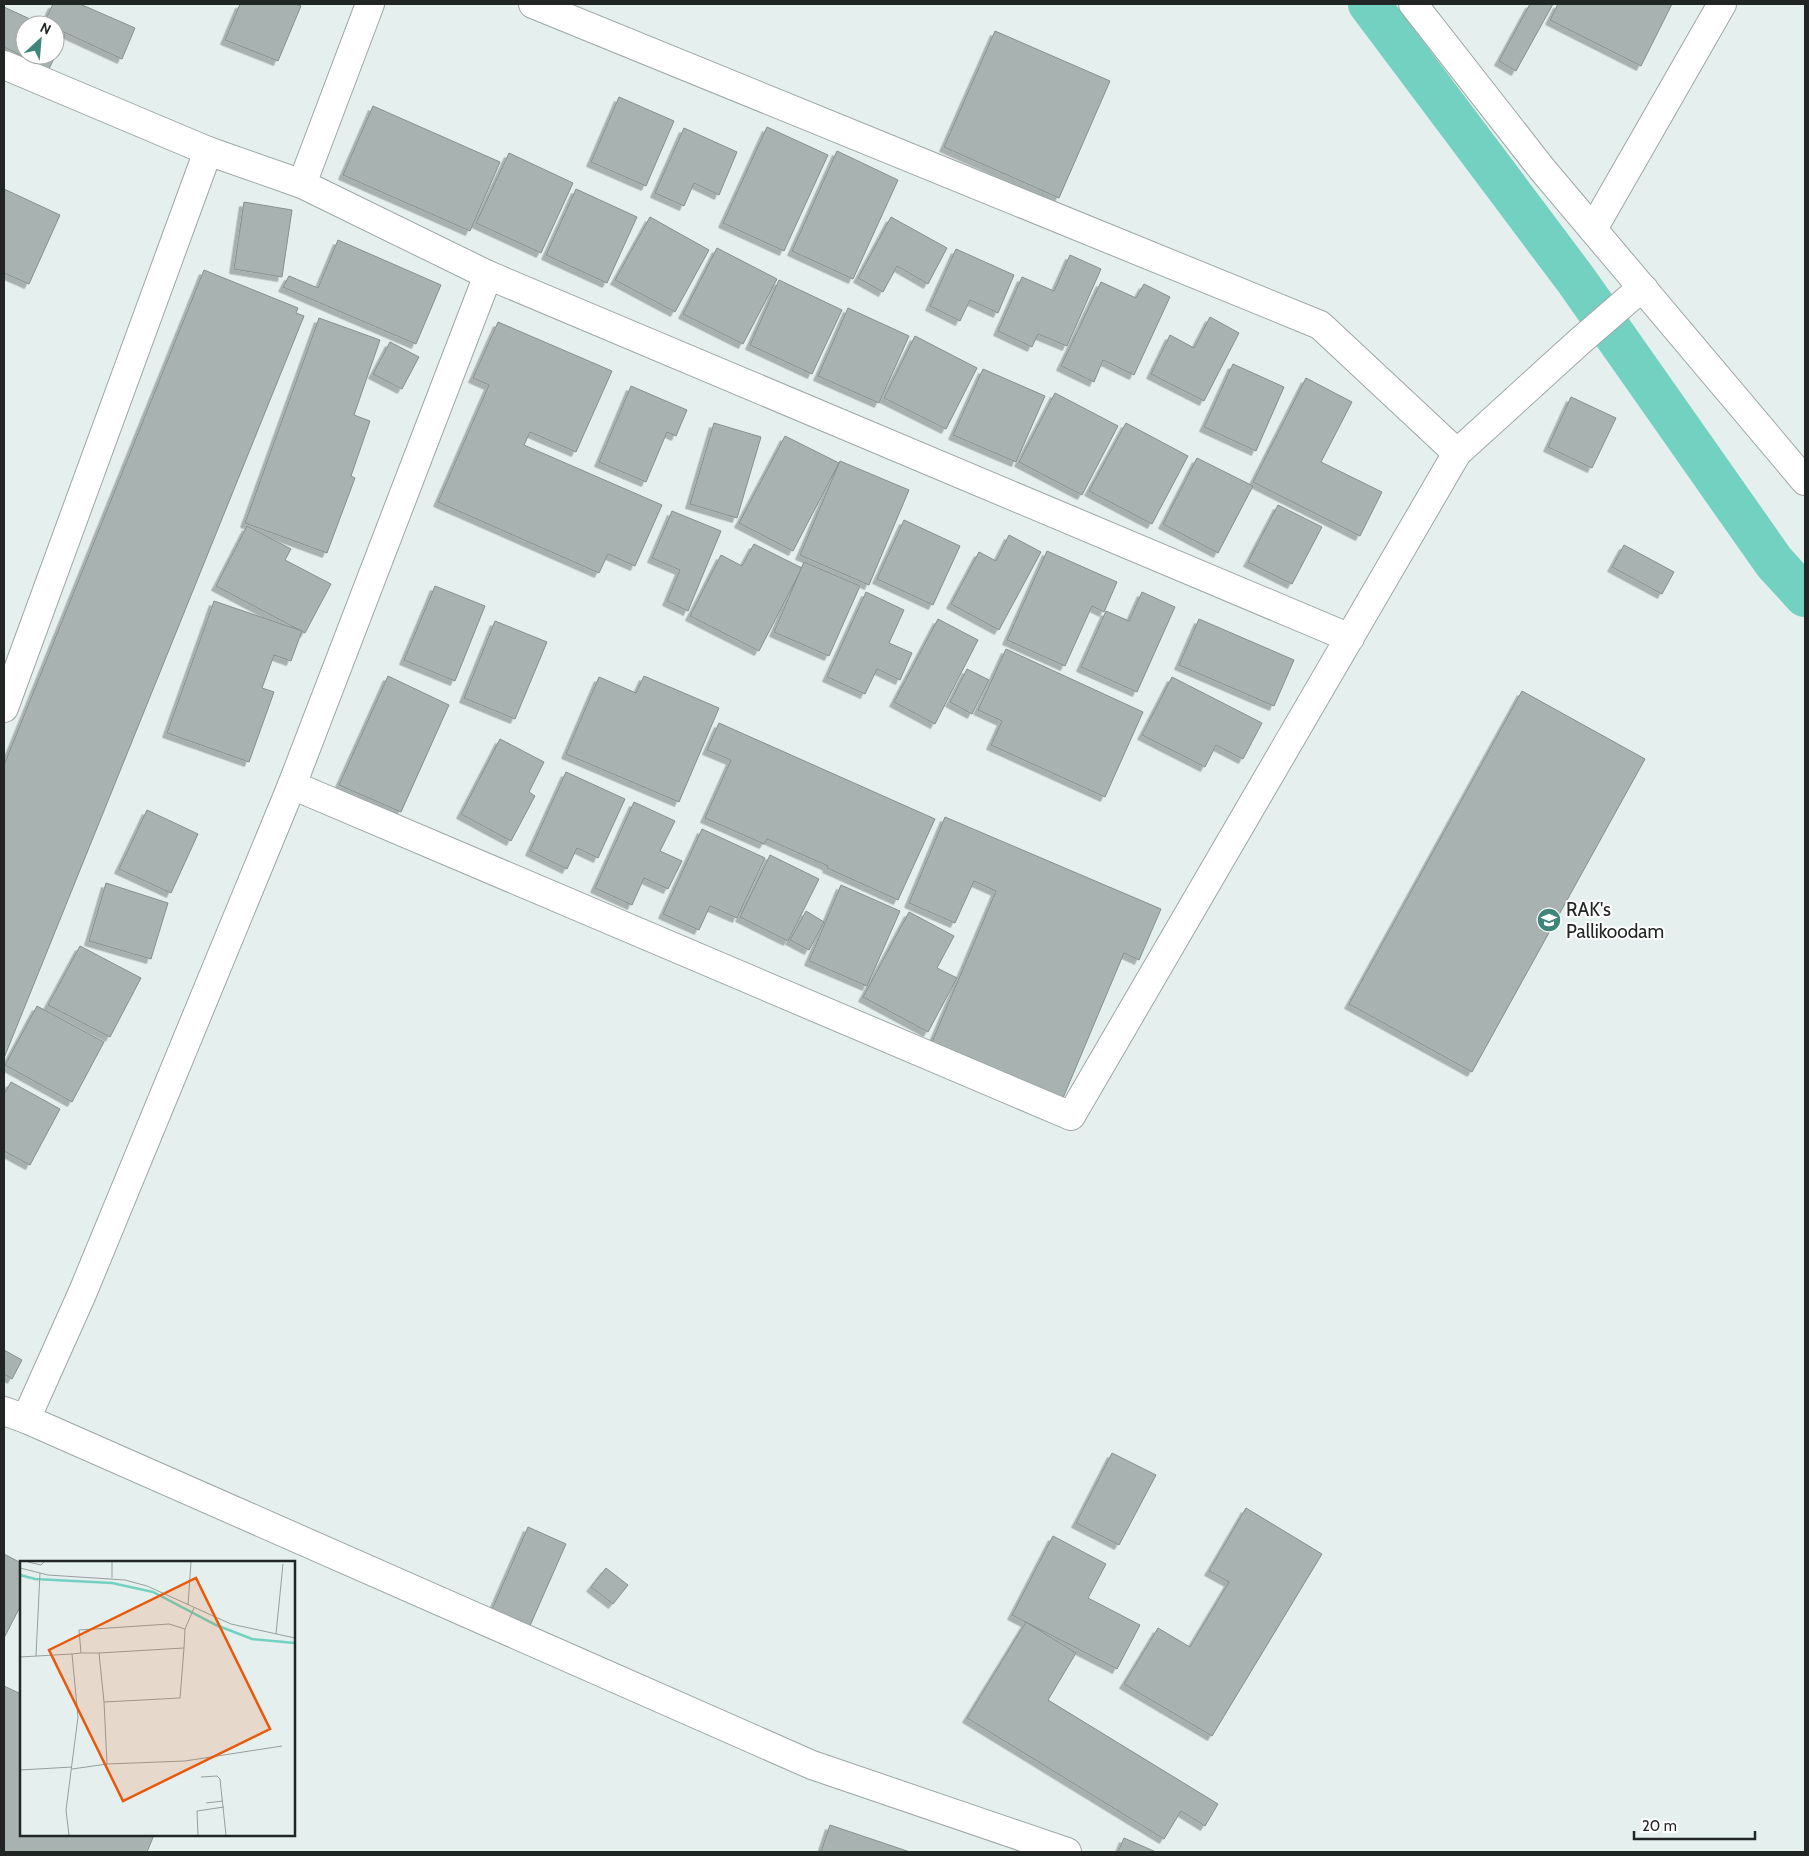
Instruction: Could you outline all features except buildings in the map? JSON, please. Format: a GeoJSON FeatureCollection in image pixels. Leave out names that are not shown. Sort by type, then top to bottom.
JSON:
{"type":"FeatureCollection","features":[{"type":"Feature","properties":{"kind":"street"},"geometry":{"type":"LineString","coordinates":[[302,184],[370,4]]}},
{"type":"Feature","properties":{"kind":"street"},"geometry":{"type":"LineString","coordinates":[[533,4],[1320,324],[1457,453]]}},
{"type":"Feature","properties":{"kind":"street"},"geometry":{"type":"LineString","coordinates":[[1413,4],[1542,169],[1593,229],[1637,293],[1805,481]]}},
{"type":"Feature","properties":{"kind":"street"},"geometry":{"type":"LineString","coordinates":[[1593,229],[1722,4]]}},
{"type":"Feature","properties":{"kind":"street"},"geometry":{"type":"LineString","coordinates":[[4,65],[208,151],[302,184],[488,274],[1350,638]]}},
{"type":"Feature","properties":{"kind":"street"},"geometry":{"type":"LineString","coordinates":[[4,708],[208,151]]}},
{"type":"Feature","properties":{"kind":"street"},"geometry":{"type":"LineString","coordinates":[[488,274],[292,785],[82,1294],[15,1415],[812,1765],[1067,1852]]}},
{"type":"Feature","properties":{"kind":"street"},"geometry":{"type":"LineString","coordinates":[[292,785],[1071,1116],[1457,453],[1579,342],[1637,293]]}},
{"type":"Feature","properties":{"kind":"waterway"},"geometry":{"type":"LineString","coordinates":[[1369,4],[1576,280],[1774,562],[1805,596]]}},
{"type":"Feature","properties":{"kind":"place","name":"RAK's Pallikoodam"},"geometry":{"type":"Point","coordinates":[1549,920]}}]}
